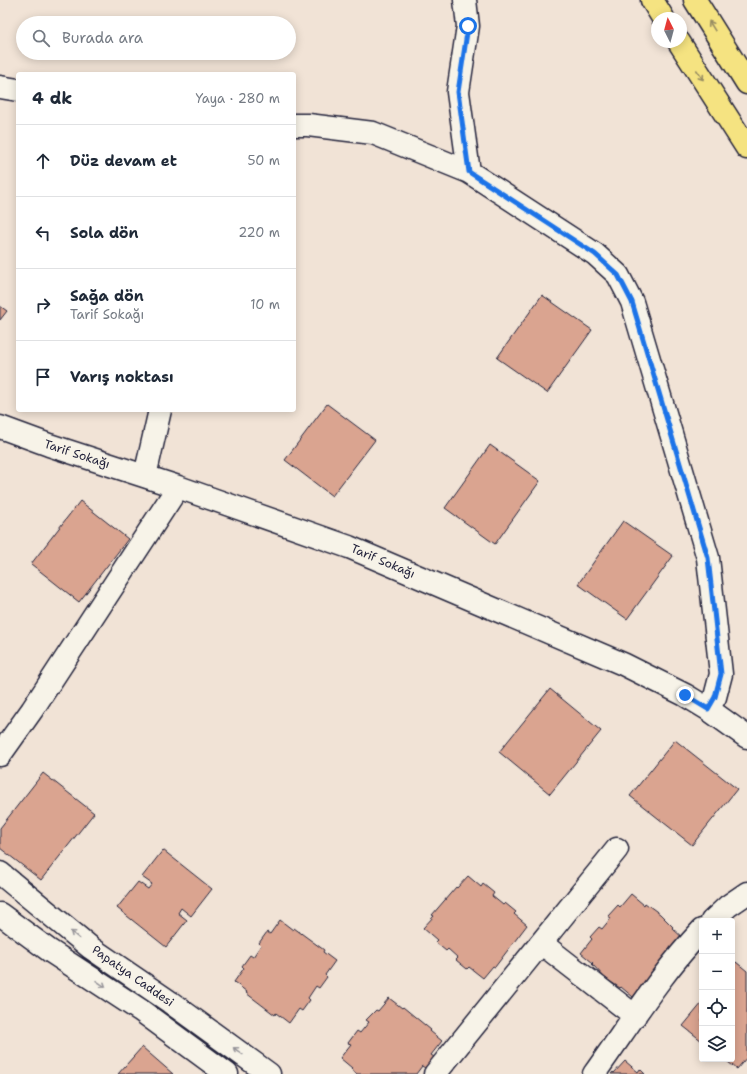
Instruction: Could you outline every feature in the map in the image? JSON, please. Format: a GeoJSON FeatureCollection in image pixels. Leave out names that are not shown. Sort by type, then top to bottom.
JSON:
{"type":"FeatureCollection","features":[{"type":"Feature","properties":{"kind":"main road"},"geometry":{"type":"LineString","coordinates":[[652,0],[659,12]]}},
{"type":"Feature","properties":{"kind":"main road"},"geometry":{"type":"LineString","coordinates":[[696,0],[747,83]]}},
{"type":"Feature","properties":{"kind":"main road"},"geometry":{"type":"LineString","coordinates":[[683,48],[747,148]]}},
{"type":"Feature","properties":{"kind":"street"},"geometry":{"type":"LineString","coordinates":[[465,0],[468,26],[458,92],[469,172]]}},
{"type":"Feature","properties":{"kind":"street"},"geometry":{"type":"LineString","coordinates":[[0,87],[16,90]]}},
{"type":"Feature","properties":{"kind":"street"},"geometry":{"type":"LineString","coordinates":[[296,125],[308,125],[373,133],[469,172],[595,254],[618,275],[632,302],[708,558],[721,674],[715,697],[708,709]]}},
{"type":"Feature","properties":{"kind":"street"},"geometry":{"type":"LineString","coordinates":[[145,476],[160,412]]}},
{"type":"Feature","properties":{"kind":"street","name":"Tarif Sokağı"},"geometry":{"type":"LineString","coordinates":[[0,427],[48,445],[178,487],[349,546],[655,679],[708,709],[747,737]]}},
{"type":"Feature","properties":{"kind":"street"},"geometry":{"type":"LineString","coordinates":[[0,755],[36,703],[178,487]]}},
{"type":"Feature","properties":{"kind":"street"},"geometry":{"type":"LineString","coordinates":[[435,1074],[617,849]]}},
{"type":"Feature","properties":{"kind":"street","name":"Papatya Caddesi"},"geometry":{"type":"LineString","coordinates":[[0,873],[92,948],[170,1002],[269,1074]]}},
{"type":"Feature","properties":{"kind":"street"},"geometry":{"type":"LineString","coordinates":[[715,918],[728,906],[747,893]]}},
{"type":"Feature","properties":{"kind":"street","name":"Papatya Caddesi"},"geometry":{"type":"LineString","coordinates":[[0,914],[50,950],[146,1014],[227,1074]]}},
{"type":"Feature","properties":{"kind":"street"},"geometry":{"type":"LineString","coordinates":[[594,1074],[668,969],[699,933]]}},
{"type":"Feature","properties":{"kind":"street"},"geometry":{"type":"LineString","coordinates":[[541,942],[635,1016]]}},
{"type":"Feature","properties":{"kind":"building"},"geometry":{"type":"Polygon","coordinates":[[[542,295],[592,330],[547,393],[497,358],[542,295]]]}},
{"type":"Feature","properties":{"kind":"building"},"geometry":{"type":"Polygon","coordinates":[[[0,306],[7,311],[0,320],[0,306]]]}},
{"type":"Feature","properties":{"kind":"building"},"geometry":{"type":"Polygon","coordinates":[[[327,404],[375,440],[332,496],[285,460],[327,404]]]}},
{"type":"Feature","properties":{"kind":"building"},"geometry":{"type":"Polygon","coordinates":[[[490,445],[540,481],[495,544],[445,508],[490,445]]]}},
{"type":"Feature","properties":{"kind":"building"},"geometry":{"type":"Polygon","coordinates":[[[80,501],[128,539],[79,602],[31,564],[80,501]]]}},
{"type":"Feature","properties":{"kind":"building"},"geometry":{"type":"Polygon","coordinates":[[[623,521],[673,556],[627,619],[578,584],[623,521]]]}},
{"type":"Feature","properties":{"kind":"building"},"geometry":{"type":"Polygon","coordinates":[[[550,689],[601,731],[550,794],[499,752],[550,689]]]}},
{"type":"Feature","properties":{"kind":"building"},"geometry":{"type":"Polygon","coordinates":[[[675,740],[737,789],[692,845],[630,796],[675,740]]]}},
{"type":"Feature","properties":{"kind":"building"},"geometry":{"type":"Polygon","coordinates":[[[43,773],[94,813],[41,880],[0,848],[0,828],[43,773]]]}},
{"type":"Feature","properties":{"kind":"building"},"geometry":{"type":"Polygon","coordinates":[[[163,850],[212,889],[191,916],[181,908],[178,913],[187,920],[166,947],[117,908],[138,882],[148,889],[152,884],[142,877],[163,850]]]}},
{"type":"Feature","properties":{"kind":"building"},"geometry":{"type":"Polygon","coordinates":[[[468,876],[481,887],[483,884],[494,893],[492,896],[503,905],[505,903],[516,912],[514,914],[527,925],[495,967],[493,966],[483,978],[469,967],[467,969],[456,960],[458,958],[448,949],[446,951],[435,942],[437,940],[423,928],[456,887],[457,888],[468,876]]]}},
{"type":"Feature","properties":{"kind":"building"},"geometry":{"type":"Polygon","coordinates":[[[631,894],[644,905],[645,903],[660,914],[684,939],[633,997],[621,987],[620,988],[605,978],[592,964],[593,963],[581,953],[592,939],[590,937],[599,927],[602,929],[611,918],[608,916],[618,905],[620,907],[631,894]]]}},
{"type":"Feature","properties":{"kind":"building"},"geometry":{"type":"Polygon","coordinates":[[[280,920],[293,930],[294,928],[324,950],[323,952],[335,961],[325,975],[327,977],[319,988],[316,986],[308,998],[310,1000],[302,1011],[299,1009],[289,1023],[276,1013],[275,1015],[234,982],[244,968],[242,966],[250,955],[253,957],[261,945],[259,943],[267,932],[270,934],[280,920]]]}},
{"type":"Feature","properties":{"kind":"building"},"geometry":{"type":"Polygon","coordinates":[[[736,962],[747,971],[747,1057],[737,1069],[728,1062],[735,1062],[736,962]]]}},
{"type":"Feature","properties":{"kind":"building"},"geometry":{"type":"Polygon","coordinates":[[[389,998],[402,1008],[403,1007],[442,1041],[431,1055],[434,1057],[425,1068],[422,1066],[416,1074],[357,1074],[340,1058],[351,1044],[348,1043],[357,1031],[360,1033],[369,1022],[366,1020],[376,1010],[378,1011],[389,998]]]}},
{"type":"Feature","properties":{"kind":"building"},"geometry":{"type":"Polygon","coordinates":[[[699,1007],[699,1039],[683,1026],[699,1007]]]}},
{"type":"Feature","properties":{"kind":"building"},"geometry":{"type":"Polygon","coordinates":[[[142,1047],[173,1074],[118,1074],[142,1047]]]}},
{"type":"Feature","properties":{"kind":"building"},"geometry":{"type":"Polygon","coordinates":[[[625,1061],[638,1072],[640,1069],[645,1074],[611,1074],[613,1072],[614,1073],[625,1061]]]}},
{"type":"Feature","properties":{"kind":"route"},"geometry":{"type":"LineString","coordinates":[[468,26],[458,92],[469,172],[595,254],[618,275],[632,302],[708,558],[721,674],[715,697],[708,709],[685,695]]}}]}
